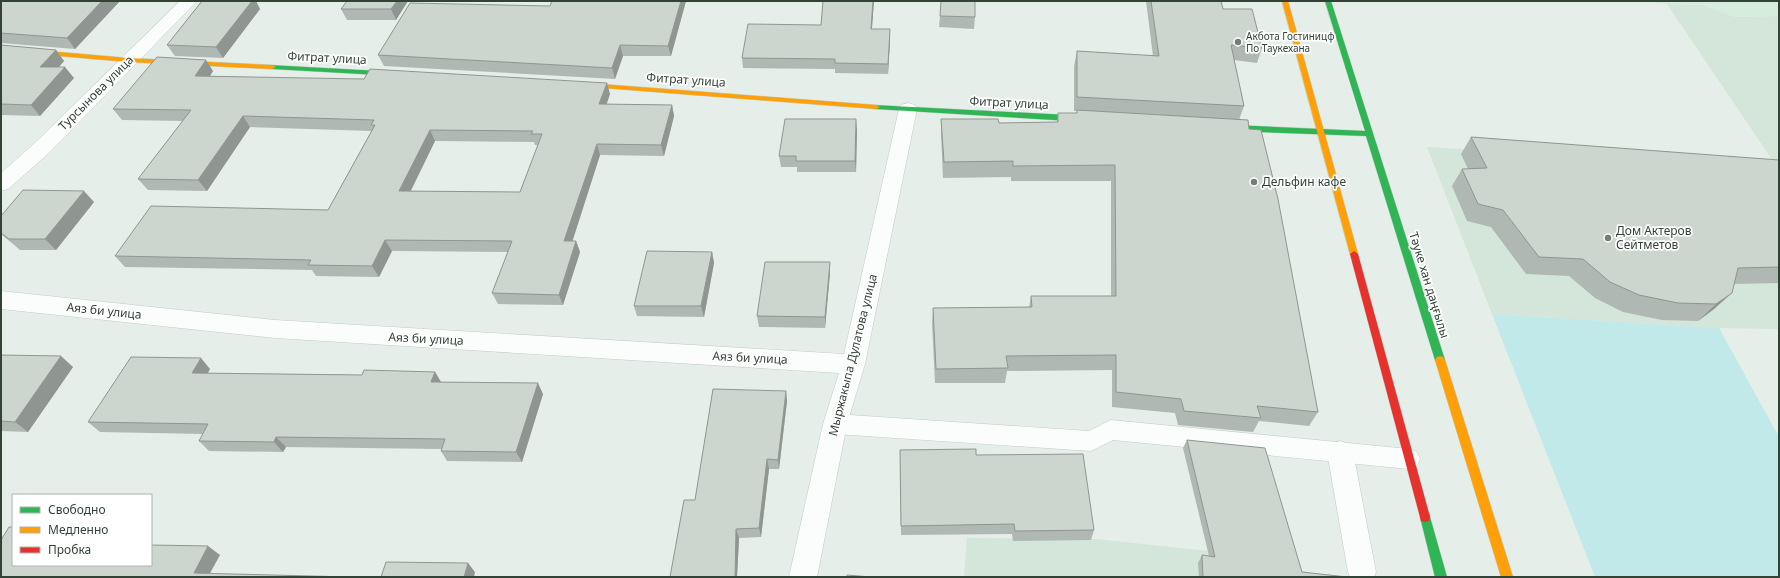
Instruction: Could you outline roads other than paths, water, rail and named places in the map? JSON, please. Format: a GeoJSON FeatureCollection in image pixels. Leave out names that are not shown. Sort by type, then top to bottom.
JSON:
{"type":"FeatureCollection","features":[{"type":"Feature","properties":{"kind":"street","name":"Турсынова улица"},"geometry":{"type":"LineString","coordinates":[[1,184],[42,147],[189,1]]}},
{"type":"Feature","properties":{"kind":"street"},"geometry":{"type":"LineString","coordinates":[[1285,1],[1440,577]]}},
{"type":"Feature","properties":{"kind":"street","name":"Тәуке хан даңғылы"},"geometry":{"type":"LineString","coordinates":[[1328,1],[1507,577]]}},
{"type":"Feature","properties":{"kind":"street","name":"Фитрат улица"},"geometry":{"type":"LineString","coordinates":[[1,49],[128,60],[403,74]]}},
{"type":"Feature","properties":{"kind":"street","name":"Фитрат улица"},"geometry":{"type":"LineString","coordinates":[[568,83],[908,109],[1100,120]]}},
{"type":"Feature","properties":{"kind":"street","name":"Мыржакыпа Дулатова улица"},"geometry":{"type":"LineString","coordinates":[[803,577],[835,424],[853,364],[908,109]]}},
{"type":"Feature","properties":{"kind":"street"},"geometry":{"type":"LineString","coordinates":[[1219,127],[1322,134],[1370,134]]}},
{"type":"Feature","properties":{"kind":"street","name":"Аяз би улица"},"geometry":{"type":"LineString","coordinates":[[1,300],[275,330],[853,364]]}},
{"type":"Feature","properties":{"kind":"street"},"geometry":{"type":"LineString","coordinates":[[1340,452],[1362,572]]}},
{"type":"Feature","properties":{"kind":"lane"},"geometry":{"type":"LineString","coordinates":[[835,424],[1091,441],[1111,430],[1409,459]]}},
{"type":"Feature","properties":{"kind":"place","name":"Акбота Гостиницф По Таукехана"},"geometry":{"type":"Point","coordinates":[1238,42]}},
{"type":"Feature","properties":{"kind":"place","name":"Дельфин кафе"},"geometry":{"type":"Point","coordinates":[1254,182]}},
{"type":"Feature","properties":{"kind":"place","name":"Дом Актеров Сейтметов"},"geometry":{"type":"Point","coordinates":[1608,238]}}]}
